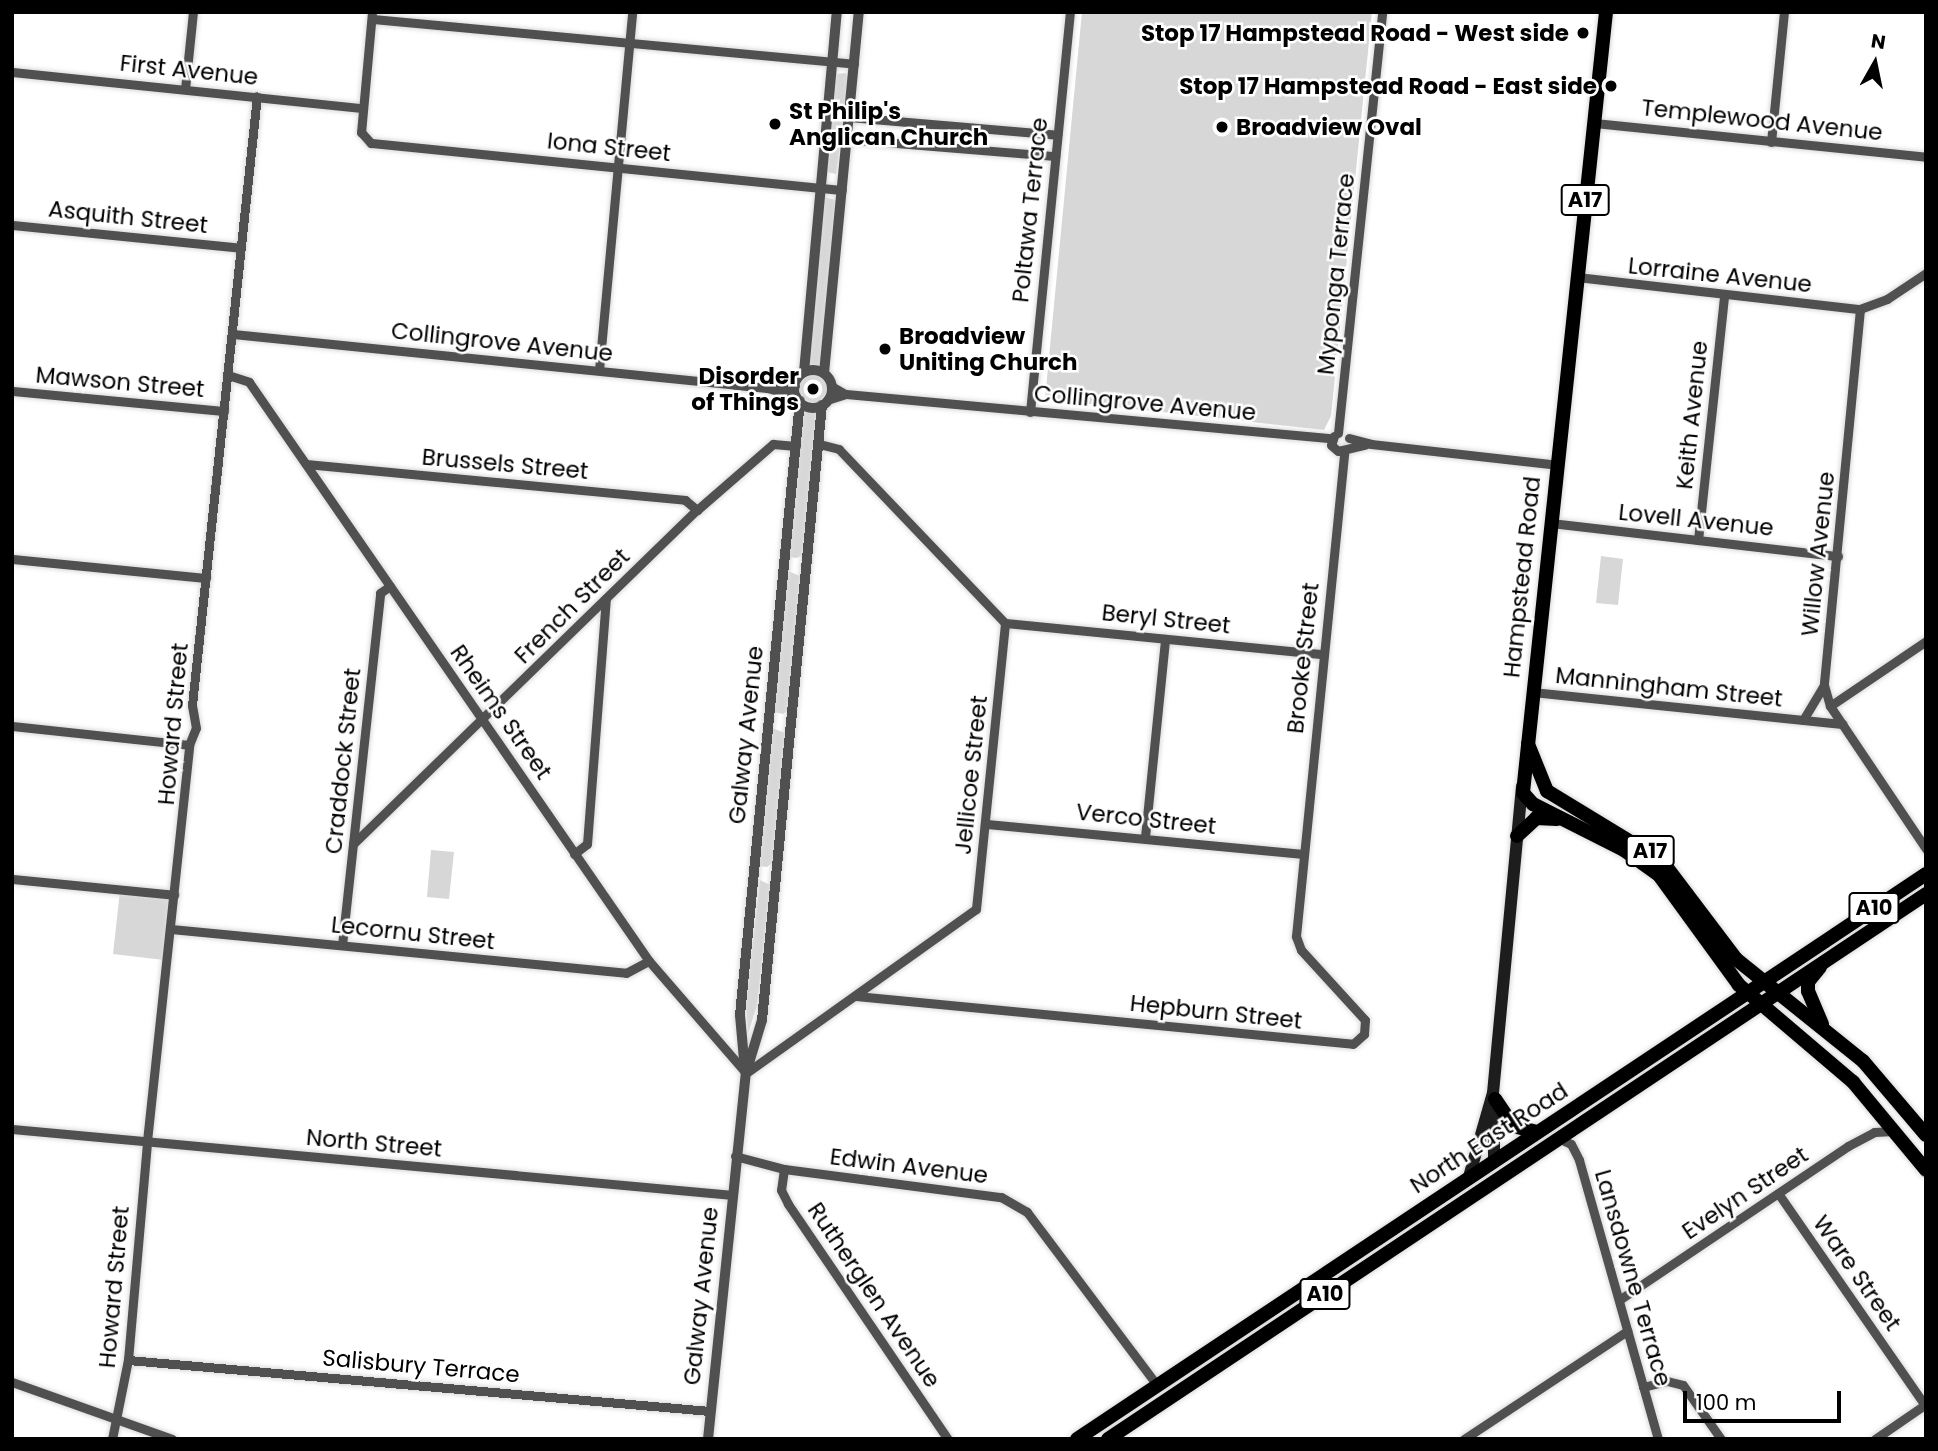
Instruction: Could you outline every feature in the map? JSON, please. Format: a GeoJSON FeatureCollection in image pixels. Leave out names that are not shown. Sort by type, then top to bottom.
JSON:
{"type":"FeatureCollection","features":[{"type":"Feature","properties":{"kind":"highway","name":"Hampstead Road"},"geometry":{"type":"LineString","coordinates":[[1597,12],[1598,66]]}},
{"type":"Feature","properties":{"kind":"highway","name":"Hampstead Road"},"geometry":{"type":"LineString","coordinates":[[1522,786],[1598,66],[1606,12]]}},
{"type":"Feature","properties":{"kind":"highway","name":"A17"},"geometry":{"type":"LineString","coordinates":[[1526,740],[1547,791],[1662,861],[1731,954],[1762,982],[1824,1028],[1876,1075],[1926,1135]]}},
{"type":"Feature","properties":{"kind":"highway","name":"A17"},"geometry":{"type":"LineString","coordinates":[[1522,786],[1526,799],[1643,861],[1659,875],[1725,969],[1759,1002],[1836,1066],[1897,1131],[1926,1170]]}},
{"type":"Feature","properties":{"kind":"highway"},"geometry":{"type":"LineString","coordinates":[[1517,836],[1536,818],[1565,821]]}},
{"type":"Feature","properties":{"kind":"highway","name":"North East Road"},"geometry":{"type":"LineString","coordinates":[[1077,1439],[1926,874]]}},
{"type":"Feature","properties":{"kind":"highway","name":"North East Road"},"geometry":{"type":"LineString","coordinates":[[1108,1439],[1759,1002],[1926,894]]}},
{"type":"Feature","properties":{"kind":"highway"},"geometry":{"type":"LineString","coordinates":[[1824,1028],[1808,985],[1827,958]]}},
{"type":"Feature","properties":{"kind":"highway"},"geometry":{"type":"LineString","coordinates":[[1494,1096],[1513,1126],[1537,1132]]}},
{"type":"Feature","properties":{"kind":"highway"},"geometry":{"type":"LineString","coordinates":[[1483,1188],[1493,1160]]}},
{"type":"Feature","properties":{"kind":"main road","name":"Hampstead Road"},"geometry":{"type":"LineString","coordinates":[[1493,1160],[1494,1096],[1522,786]]}},
{"type":"Feature","properties":{"kind":"main road","name":"Hampstead Road"},"geometry":{"type":"LineString","coordinates":[[1469,1177],[1494,1096]]}},
{"type":"Feature","properties":{"kind":"street"},"geometry":{"type":"LineString","coordinates":[[186,89],[193,12]]}},
{"type":"Feature","properties":{"kind":"street"},"geometry":{"type":"LineString","coordinates":[[599,370],[632,12]]}},
{"type":"Feature","properties":{"kind":"street"},"geometry":{"type":"LineString","coordinates":[[837,12],[804,372],[797,394],[808,406],[825,402],[831,386],[824,373],[859,12]]}},
{"type":"Feature","properties":{"kind":"street","name":"Poltawa Terrace"},"geometry":{"type":"LineString","coordinates":[[1030,412],[1070,12]]}},
{"type":"Feature","properties":{"kind":"street","name":"Myponga Terrace"},"geometry":{"type":"LineString","coordinates":[[1341,442],[1341,414],[1382,12]]}},
{"type":"Feature","properties":{"kind":"street"},"geometry":{"type":"LineString","coordinates":[[1771,142],[1784,12]]}},
{"type":"Feature","properties":{"kind":"street"},"geometry":{"type":"LineString","coordinates":[[362,108],[372,16],[628,44],[854,64]]}},
{"type":"Feature","properties":{"kind":"street","name":"First Avenue"},"geometry":{"type":"LineString","coordinates":[[12,72],[362,108]]}},
{"type":"Feature","properties":{"kind":"street","name":"Howard Street"},"geometry":{"type":"LineString","coordinates":[[112,1439],[118,1420],[128,1360],[147,1141],[188,746],[196,727],[192,705],[257,96]]}},
{"type":"Feature","properties":{"kind":"street","name":"Iona Street"},"geometry":{"type":"LineString","coordinates":[[362,108],[360,132],[372,143],[842,190]]}},
{"type":"Feature","properties":{"kind":"street"},"geometry":{"type":"LineString","coordinates":[[849,117],[1057,135]]}},
{"type":"Feature","properties":{"kind":"street","name":"Templewood Avenue"},"geometry":{"type":"LineString","coordinates":[[1594,123],[1926,156]]}},
{"type":"Feature","properties":{"kind":"street"},"geometry":{"type":"LineString","coordinates":[[847,139],[1055,156]]}},
{"type":"Feature","properties":{"kind":"street","name":"Asquith Street"},"geometry":{"type":"LineString","coordinates":[[12,225],[241,247]]}},
{"type":"Feature","properties":{"kind":"street"},"geometry":{"type":"LineString","coordinates":[[1860,309],[1886,299],[1926,272]]}},
{"type":"Feature","properties":{"kind":"street","name":"Lorraine Avenue"},"geometry":{"type":"LineString","coordinates":[[1577,277],[1860,309]]}},
{"type":"Feature","properties":{"kind":"street","name":"Keith Avenue"},"geometry":{"type":"LineString","coordinates":[[1698,540],[1724,295]]}},
{"type":"Feature","properties":{"kind":"street","name":"Willow Avenue"},"geometry":{"type":"LineString","coordinates":[[1860,309],[1824,685],[1830,706],[1926,849]]}},
{"type":"Feature","properties":{"kind":"street","name":"Collingrove Avenue"},"geometry":{"type":"LineString","coordinates":[[233,334],[599,370],[767,388],[797,394]]}},
{"type":"Feature","properties":{"kind":"street"},"geometry":{"type":"LineString","coordinates":[[804,372],[824,373]]}},
{"type":"Feature","properties":{"kind":"street","name":"Rheims Street"},"geometry":{"type":"LineString","coordinates":[[228,375],[249,382],[649,961],[746,1073]]}},
{"type":"Feature","properties":{"kind":"street","name":"Collingrove Avenue"},"geometry":{"type":"LineString","coordinates":[[831,386],[845,394],[1371,444],[1557,465]]}},
{"type":"Feature","properties":{"kind":"street","name":"Mawson Street"},"geometry":{"type":"LineString","coordinates":[[12,391],[224,411]]}},
{"type":"Feature","properties":{"kind":"street","name":"Galway Avenue"},"geometry":{"type":"LineString","coordinates":[[746,1073],[740,1015],[796,446],[797,394]]}},
{"type":"Feature","properties":{"kind":"street","name":"Collingrove Avenue"},"geometry":{"type":"LineString","coordinates":[[825,402],[845,394]]}},
{"type":"Feature","properties":{"kind":"street","name":"Galway Avenue"},"geometry":{"type":"LineString","coordinates":[[708,1439],[746,1073],[762,1020],[825,402]]}},
{"type":"Feature","properties":{"kind":"street","name":"Brooke Street"},"geometry":{"type":"LineString","coordinates":[[1302,854],[1342,466],[1341,442]]}},
{"type":"Feature","properties":{"kind":"street","name":"French Street"},"geometry":{"type":"LineString","coordinates":[[354,844],[697,510],[773,444],[796,446]]}},
{"type":"Feature","properties":{"kind":"street"},"geometry":{"type":"LineString","coordinates":[[819,444],[839,449],[1005,623]]}},
{"type":"Feature","properties":{"kind":"street","name":"Brussels Street"},"geometry":{"type":"LineString","coordinates":[[306,464],[685,500],[697,510]]}},
{"type":"Feature","properties":{"kind":"street","name":"Lovell Avenue"},"geometry":{"type":"LineString","coordinates":[[1551,523],[1838,556]]}},
{"type":"Feature","properties":{"kind":"street"},"geometry":{"type":"LineString","coordinates":[[12,559],[206,578]]}},
{"type":"Feature","properties":{"kind":"street","name":"Craddock Street"},"geometry":{"type":"LineString","coordinates":[[342,945],[380,593],[390,586]]}},
{"type":"Feature","properties":{"kind":"street"},"geometry":{"type":"LineString","coordinates":[[574,854],[587,844],[606,599]]}},
{"type":"Feature","properties":{"kind":"street","name":"Beryl Street"},"geometry":{"type":"LineString","coordinates":[[1005,623],[1323,654]]}},
{"type":"Feature","properties":{"kind":"street","name":"Jellicoe Street"},"geometry":{"type":"LineString","coordinates":[[746,1073],[976,909],[1005,623]]}},
{"type":"Feature","properties":{"kind":"street"},"geometry":{"type":"LineString","coordinates":[[1145,837],[1165,639]]}},
{"type":"Feature","properties":{"kind":"street"},"geometry":{"type":"LineString","coordinates":[[1830,706],[1926,641]]}},
{"type":"Feature","properties":{"kind":"street","name":"Manningham Street"},"geometry":{"type":"LineString","coordinates":[[1803,720],[1824,685]]}},
{"type":"Feature","properties":{"kind":"street","name":"Manningham Street"},"geometry":{"type":"LineString","coordinates":[[1532,692],[1842,724]]}},
{"type":"Feature","properties":{"kind":"street"},"geometry":{"type":"LineString","coordinates":[[12,726],[188,746]]}},
{"type":"Feature","properties":{"kind":"street","name":"Verco Street"},"geometry":{"type":"LineString","coordinates":[[986,824],[1302,854]]}},
{"type":"Feature","properties":{"kind":"street","name":"Hepburn Street"},"geometry":{"type":"LineString","coordinates":[[856,996],[1353,1044],[1364,1034],[1365,1020],[1301,950],[1296,936],[1302,854]]}},
{"type":"Feature","properties":{"kind":"street"},"geometry":{"type":"LineString","coordinates":[[12,879],[174,895]]}},
{"type":"Feature","properties":{"kind":"street","name":"Lecornu Street"},"geometry":{"type":"LineString","coordinates":[[171,929],[626,973],[649,961]]}},
{"type":"Feature","properties":{"kind":"street","name":"North Street"},"geometry":{"type":"LineString","coordinates":[[12,1129],[733,1195]]}},
{"type":"Feature","properties":{"kind":"street","name":"Evelyn Street"},"geometry":{"type":"LineString","coordinates":[[1619,1300],[1780,1196],[1848,1146],[1874,1132],[1897,1131]]}},
{"type":"Feature","properties":{"kind":"street","name":"Lansdowne Terrace"},"geometry":{"type":"LineString","coordinates":[[1558,1138],[1576,1152],[1658,1439]]}},
{"type":"Feature","properties":{"kind":"street","name":"Edwin Avenue"},"geometry":{"type":"LineString","coordinates":[[736,1156],[784,1169],[1001,1197],[1027,1212],[1157,1385]]}},
{"type":"Feature","properties":{"kind":"street","name":"Rutherglen Avenue"},"geometry":{"type":"LineString","coordinates":[[784,1169],[781,1190],[788,1204],[948,1439]]}},
{"type":"Feature","properties":{"kind":"street","name":"Ware Street"},"geometry":{"type":"LineString","coordinates":[[1780,1196],[1925,1405]]}},
{"type":"Feature","properties":{"kind":"street"},"geometry":{"type":"LineString","coordinates":[[1464,1439],[1627,1331]]}},
{"type":"Feature","properties":{"kind":"street","name":"Salisbury Terrace"},"geometry":{"type":"LineString","coordinates":[[128,1360],[710,1411]]}},
{"type":"Feature","properties":{"kind":"street"},"geometry":{"type":"LineString","coordinates":[[1643,1387],[1667,1381],[1683,1385],[1721,1439]]}},
{"type":"Feature","properties":{"kind":"street"},"geometry":{"type":"LineString","coordinates":[[12,1382],[172,1439]]}},
{"type":"Feature","properties":{"kind":"street"},"geometry":{"type":"LineString","coordinates":[[1875,1439],[1925,1405]]}},
{"type":"Feature","properties":{"kind":"shaded area"},"geometry":{"type":"Polygon","coordinates":[[[1082,12],[1372,12],[1331,416],[1324,430],[1045,399],[1082,12]]]}},
{"type":"Feature","properties":{"kind":"shaded area"},"geometry":{"type":"Polygon","coordinates":[[[845,73],[849,77],[836,174],[827,172],[835,74],[845,73]]]}},
{"type":"Feature","properties":{"kind":"shaded area"},"geometry":{"type":"Polygon","coordinates":[[[824,197],[836,200],[820,366],[808,365],[824,197]]]}},
{"type":"Feature","properties":{"kind":"shaded area"},"geometry":{"type":"Polygon","coordinates":[[[813,374],[823,378],[827,388],[823,398],[813,402],[803,398],[799,388],[803,378],[813,374]]]}},
{"type":"Feature","properties":{"kind":"shaded area"},"geometry":{"type":"Polygon","coordinates":[[[802,412],[816,413],[802,555],[797,558],[789,557],[802,412]]]}},
{"type":"Feature","properties":{"kind":"shaded area"},"geometry":{"type":"Polygon","coordinates":[[[1601,556],[1623,559],[1618,605],[1596,603],[1601,556]]]}},
{"type":"Feature","properties":{"kind":"shaded area"},"geometry":{"type":"Polygon","coordinates":[[[788,571],[800,576],[787,711],[783,714],[774,712],[788,571]]]}},
{"type":"Feature","properties":{"kind":"shaded area"},"geometry":{"type":"Polygon","coordinates":[[[772,728],[785,733],[772,863],[767,867],[759,866],[772,728]]]}},
{"type":"Feature","properties":{"kind":"shaded area"},"geometry":{"type":"Polygon","coordinates":[[[431,850],[454,852],[449,899],[427,897],[431,850]]]}},
{"type":"Feature","properties":{"kind":"shaded area"},"geometry":{"type":"Polygon","coordinates":[[[760,880],[770,885],[757,1005],[748,1034],[746,1004],[760,880]]]}},
{"type":"Feature","properties":{"kind":"shaded area"},"geometry":{"type":"Polygon","coordinates":[[[120,891],[171,897],[164,960],[113,954],[120,891]]]}},
{"type":"Feature","properties":{"kind":"place","name":"Stop 17 Hampstead Road - West side"},"geometry":{"type":"Point","coordinates":[1583,33]}},
{"type":"Feature","properties":{"kind":"place","name":"Stop 17 Hampstead Road - East side"},"geometry":{"type":"Point","coordinates":[1611,86]}},
{"type":"Feature","properties":{"kind":"place","name":"St Philip's Anglican Church"},"geometry":{"type":"Point","coordinates":[775,124]}},
{"type":"Feature","properties":{"kind":"place","name":"Broadview Oval"},"geometry":{"type":"Point","coordinates":[1222,127]}},
{"type":"Feature","properties":{"kind":"place","name":"Broadview Uniting Church"},"geometry":{"type":"Point","coordinates":[885,349]}},
{"type":"Feature","properties":{"kind":"place","name":"Disorder of Things"},"geometry":{"type":"Point","coordinates":[813,389]}}]}
